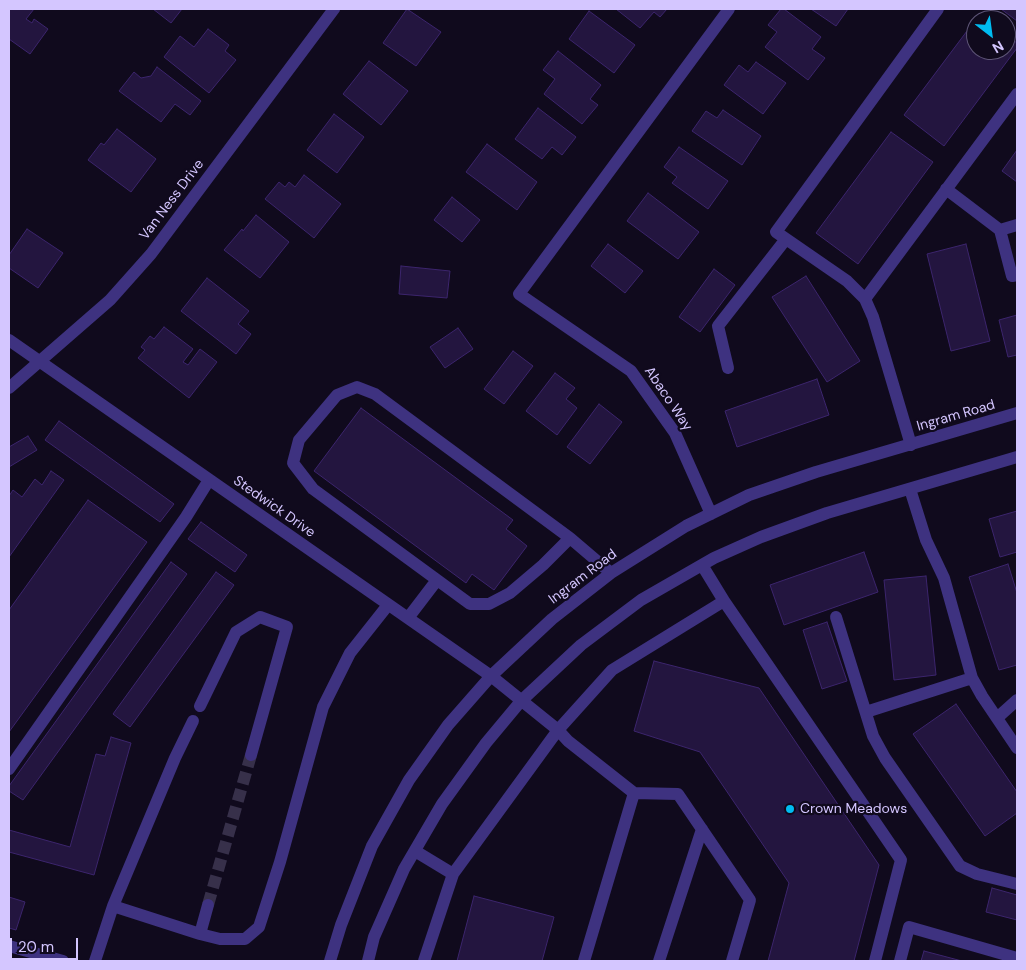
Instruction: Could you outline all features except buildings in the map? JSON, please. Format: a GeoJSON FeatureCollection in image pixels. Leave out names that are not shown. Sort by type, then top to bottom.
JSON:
{"type":"FeatureCollection","features":[{"type":"Feature","properties":{"kind":"street","name":"Van Ness Drive"},"geometry":{"type":"LineString","coordinates":[[9,388],[110,300],[151,254],[334,9]]}},
{"type":"Feature","properties":{"kind":"street","name":"Abaco Way"},"geometry":{"type":"LineString","coordinates":[[711,514],[675,432],[631,371],[519,294],[729,9]]}},
{"type":"Feature","properties":{"kind":"street"},"geometry":{"type":"LineString","coordinates":[[910,444],[873,317],[865,298],[847,281],[776,232],[938,9]]}},
{"type":"Feature","properties":{"kind":"street"},"geometry":{"type":"LineString","coordinates":[[865,298],[1017,94]]}},
{"type":"Feature","properties":{"kind":"street"},"geometry":{"type":"LineString","coordinates":[[946,189],[1000,230],[1012,276],[1017,275]]}},
{"type":"Feature","properties":{"kind":"street"},"geometry":{"type":"LineString","coordinates":[[1000,230],[1017,225]]}},
{"type":"Feature","properties":{"kind":"street"},"geometry":{"type":"LineString","coordinates":[[728,368],[718,326],[786,239]]}},
{"type":"Feature","properties":{"kind":"street","name":"Stedwick Drive"},"geometry":{"type":"LineString","coordinates":[[9,340],[491,676],[558,730],[568,741],[634,793]]}},
{"type":"Feature","properties":{"kind":"street"},"geometry":{"type":"LineString","coordinates":[[570,538],[543,565],[510,593],[489,604],[470,604],[312,489],[293,464],[299,440],[337,394],[356,387],[375,394],[570,538],[611,572]]}},
{"type":"Feature","properties":{"kind":"street","name":"Ingram Road"},"geometry":{"type":"LineString","coordinates":[[330,961],[341,925],[372,846],[409,780],[448,725],[491,676],[552,619],[611,572],[686,526],[748,495],[816,472],[1017,414]]}},
{"type":"Feature","properties":{"kind":"street"},"geometry":{"type":"LineString","coordinates":[[368,961],[374,938],[404,869],[442,804],[486,743],[520,701],[581,645],[641,600],[702,565],[760,537],[827,513],[1017,457]]}},
{"type":"Feature","properties":{"kind":"street"},"geometry":{"type":"LineString","coordinates":[[9,769],[186,517],[209,480]]}},
{"type":"Feature","properties":{"kind":"street"},"geometry":{"type":"LineString","coordinates":[[910,489],[926,540],[944,578],[972,678],[1017,748]]}},
{"type":"Feature","properties":{"kind":"street"},"geometry":{"type":"LineString","coordinates":[[702,565],[724,601],[901,860],[875,961]]}},
{"type":"Feature","properties":{"kind":"street"},"geometry":{"type":"LineString","coordinates":[[408,618],[437,580]]}},
{"type":"Feature","properties":{"kind":"street"},"geometry":{"type":"LineString","coordinates":[[424,961],[453,874],[558,730],[612,670],[724,601]]}},
{"type":"Feature","properties":{"kind":"street"},"geometry":{"type":"LineString","coordinates":[[113,906],[220,939],[245,939],[259,927],[280,862],[323,707],[350,653],[388,605]]}},
{"type":"Feature","properties":{"kind":"street"},"geometry":{"type":"LineString","coordinates":[[836,616],[873,736],[885,758],[960,866],[977,874],[1017,884]]}},
{"type":"Feature","properties":{"kind":"street"},"geometry":{"type":"LineString","coordinates":[[200,706],[236,632],[260,617],[286,627],[250,755]]}},
{"type":"Feature","properties":{"kind":"street"},"geometry":{"type":"LineString","coordinates":[[866,712],[972,678]]}},
{"type":"Feature","properties":{"kind":"street"},"geometry":{"type":"LineString","coordinates":[[997,718],[1017,700]]}},
{"type":"Feature","properties":{"kind":"street"},"geometry":{"type":"LineString","coordinates":[[95,961],[113,906],[175,758],[193,721]]}},
{"type":"Feature","properties":{"kind":"street"},"geometry":{"type":"LineString","coordinates":[[584,961],[634,793],[678,794],[750,900],[732,961]]}},
{"type":"Feature","properties":{"kind":"street"},"geometry":{"type":"LineString","coordinates":[[659,961],[702,829]]}},
{"type":"Feature","properties":{"kind":"street"},"geometry":{"type":"LineString","coordinates":[[415,851],[453,874]]}},
{"type":"Feature","properties":{"kind":"street"},"geometry":{"type":"LineString","coordinates":[[200,934],[208,904]]}},
{"type":"Feature","properties":{"kind":"street"},"geometry":{"type":"LineString","coordinates":[[900,961],[909,927],[1017,958]]}},
{"type":"Feature","properties":{"kind":"street"},"geometry":{"type":"LineString","coordinates":[[9,946],[62,961]]}},
{"type":"Feature","properties":{"kind":"tunnel"},"geometry":{"type":"LineString","coordinates":[[208,905],[251,755]]}},
{"type":"Feature","properties":{"kind":"place","name":"Crown Meadows"},"geometry":{"type":"Point","coordinates":[790,809]}}]}
